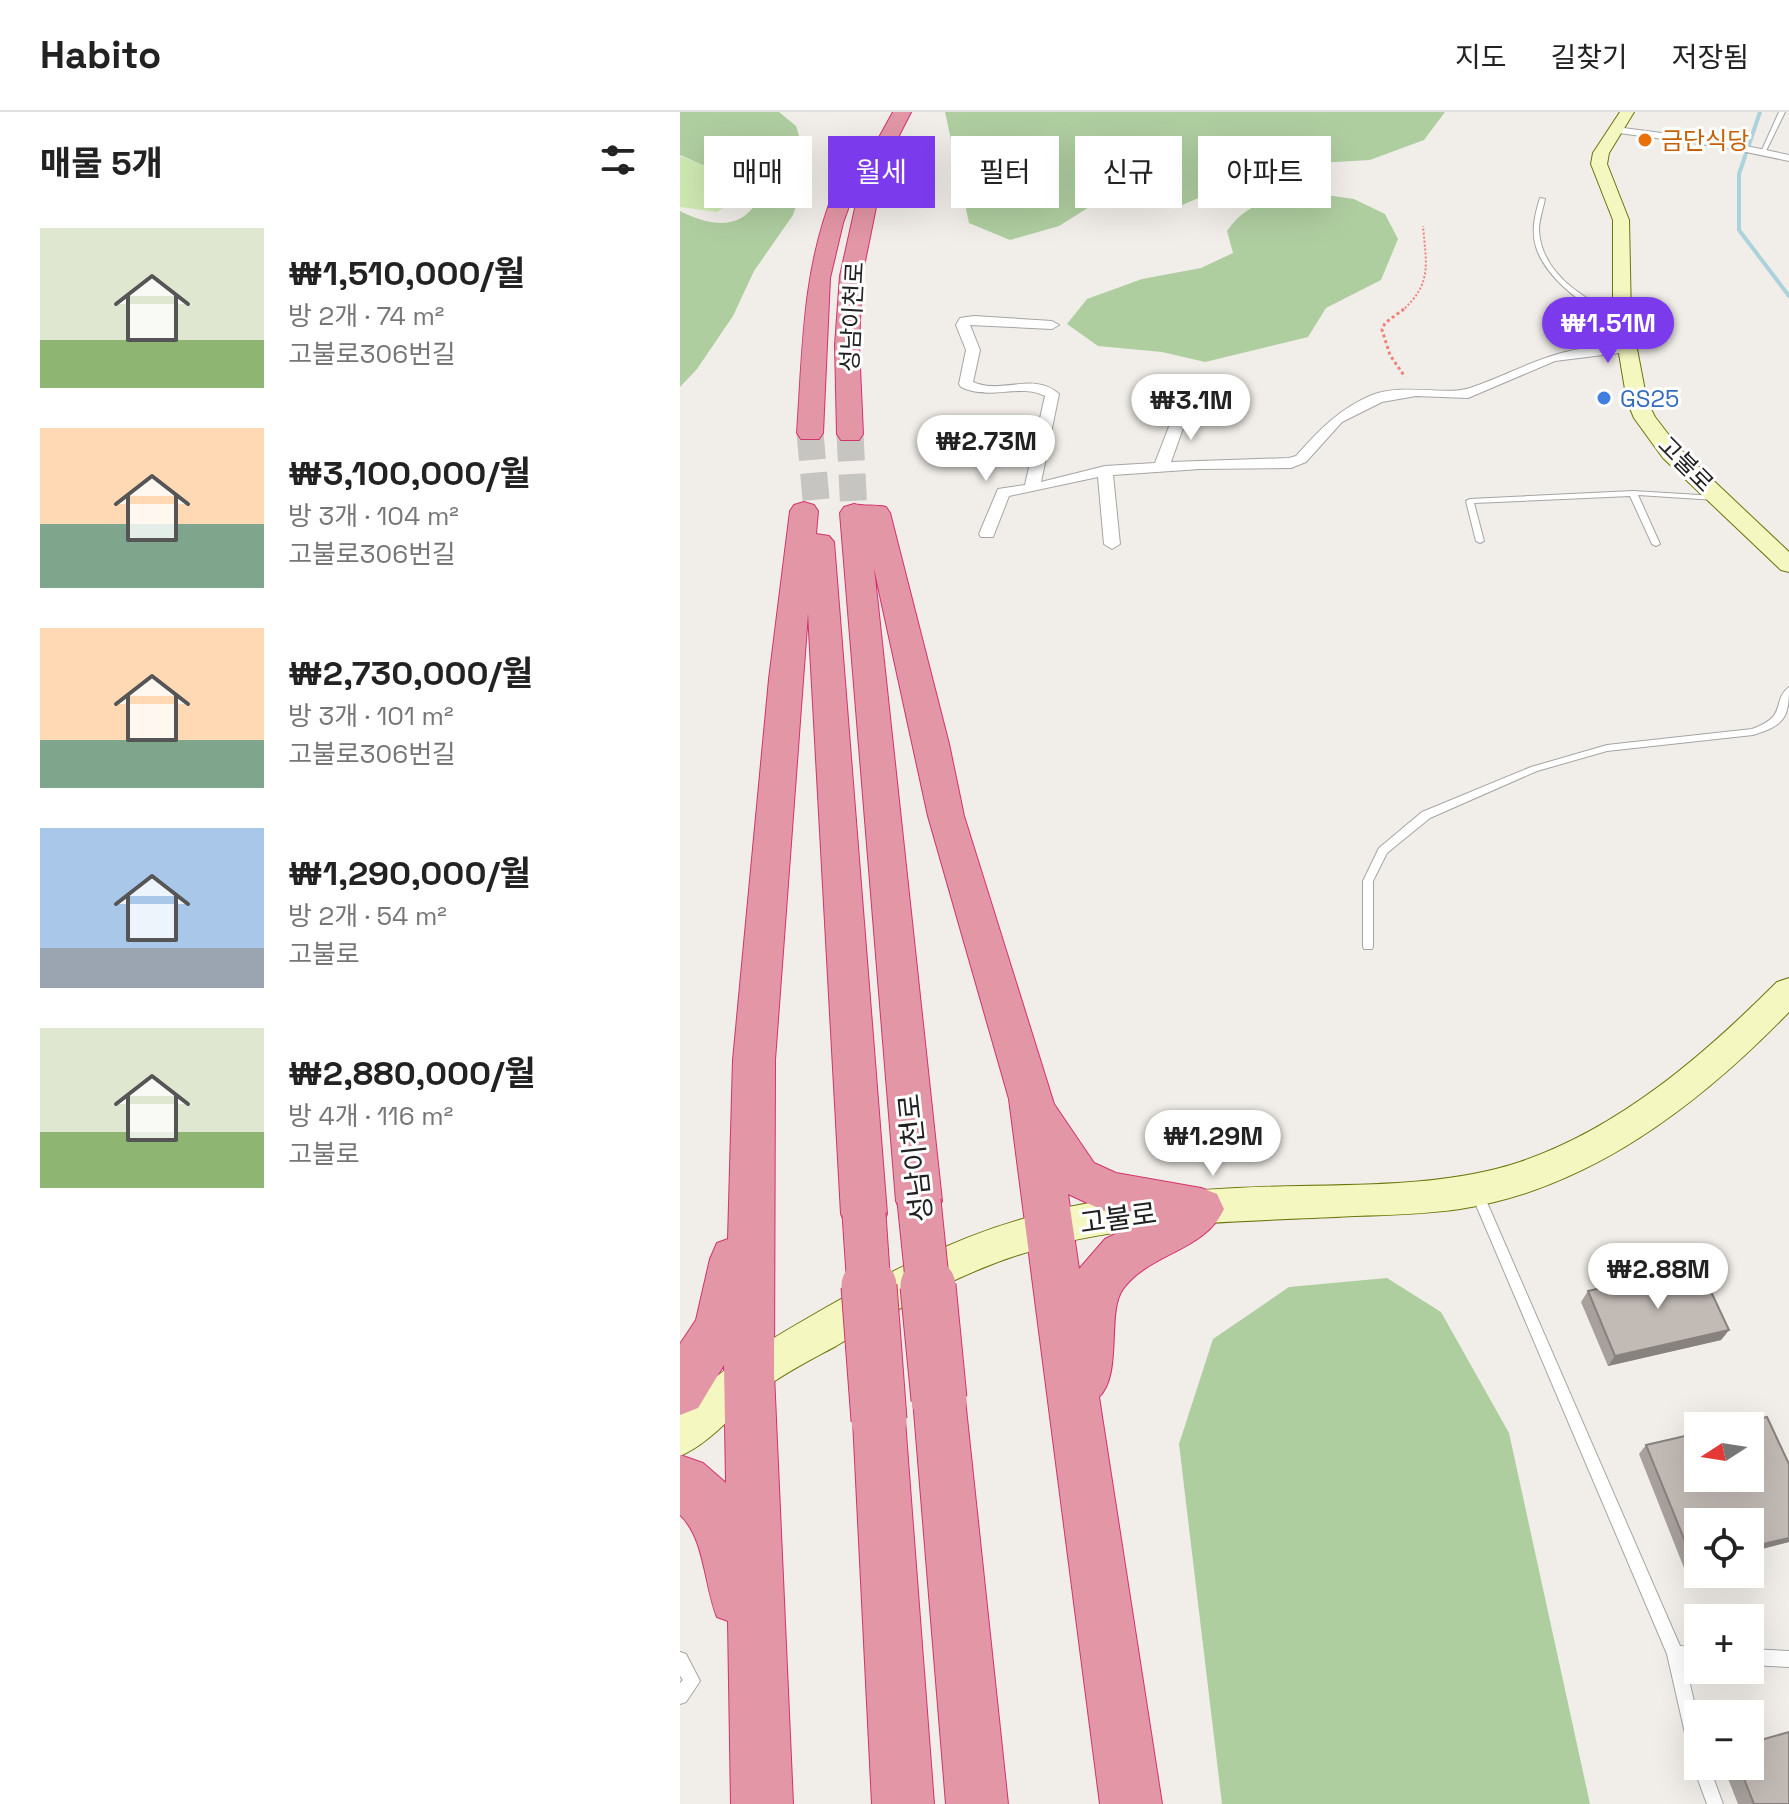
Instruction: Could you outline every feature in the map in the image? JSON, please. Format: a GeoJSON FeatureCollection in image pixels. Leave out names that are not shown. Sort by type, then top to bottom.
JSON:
{"type":"FeatureCollection","features":[{"type":"Feature","properties":{"kind":"highway","name":"성남이천로"},"geometry":{"type":"LineString","coordinates":[[850,434],[847,345],[851,276],[875,163],[902,112]]}},
{"type":"Feature","properties":{"kind":"highway","name":"성남이천로"},"geometry":{"type":"LineString","coordinates":[[810,433],[819,278],[832,223],[868,128]]}},
{"type":"Feature","properties":{"kind":"highway","name":"성남이천로"},"geometry":{"type":"LineString","coordinates":[[838,512],[919,1201],[977,1804]]}},
{"type":"Feature","properties":{"kind":"highway","name":"성남이천로"},"geometry":{"type":"LineString","coordinates":[[838,512],[864,1214],[903,1804]]}},
{"type":"Feature","properties":{"kind":"highway"},"geometry":{"type":"LineString","coordinates":[[838,512],[932,744],[946,816],[1031,1099],[1131,1804]]}},
{"type":"Feature","properties":{"kind":"highway"},"geometry":{"type":"LineString","coordinates":[[762,1804],[749,1374],[754,1060],[785,679],[838,512]]}},
{"type":"Feature","properties":{"kind":"highway"},"geometry":{"type":"LineString","coordinates":[[1031,1099],[1053,1142],[1078,1177],[1111,1193],[1201,1209]]}},
{"type":"Feature","properties":{"kind":"highway"},"geometry":{"type":"LineString","coordinates":[[680,1390],[718,1329],[750,1193]]}},
{"type":"Feature","properties":{"kind":"highway"},"geometry":{"type":"LineString","coordinates":[[1078,1425],[1097,1283],[1122,1255],[1176,1227],[1201,1209]]}},
{"type":"Feature","properties":{"kind":"highway"},"geometry":{"type":"LineString","coordinates":[[680,1482],[684,1482],[716,1511],[733,1574],[757,1703]]}},
{"type":"Feature","properties":{"kind":"street","name":"고불로"},"geometry":{"type":"LineString","coordinates":[[1627,112],[1601,153],[1599,164],[1600,174],[1621,220],[1622,318],[1637,401],[1645,418],[1671,453],[1789,565]]}},
{"type":"Feature","properties":{"kind":"street"},"geometry":{"type":"LineString","coordinates":[[1616,130],[1722,144],[1789,158]]}},
{"type":"Feature","properties":{"kind":"street"},"geometry":{"type":"LineString","coordinates":[[1032,489],[1052,394],[1038,389],[972,389],[966,384],[973,350],[963,325],[965,321],[974,320],[1052,325]]}},
{"type":"Feature","properties":{"kind":"street"},"geometry":{"type":"LineString","coordinates":[[987,534],[1003,492],[1032,489],[1105,471],[1291,463],[1301,459],[1337,419],[1378,398],[1416,392],[1468,394],[1551,358],[1585,351],[1627,348]]}},
{"type":"Feature","properties":{"kind":"street"},"geometry":{"type":"LineString","coordinates":[[1161,467],[1185,403]]}},
{"type":"Feature","properties":{"kind":"street"},"geometry":{"type":"LineString","coordinates":[[1105,471],[1112,544]]}},
{"type":"Feature","properties":{"kind":"street","name":"고불로"},"geometry":{"type":"LineString","coordinates":[[680,1435],[749,1374],[902,1286],[967,1254],[1050,1228],[1118,1216],[1423,1196],[1476,1190],[1523,1176],[1611,1138],[1711,1067],[1789,991]]}},
{"type":"Feature","properties":{"kind":"lane"},"geometry":{"type":"LineString","coordinates":[[1763,151],[1782,112]]}},
{"type":"Feature","properties":{"kind":"lane"},"geometry":{"type":"LineString","coordinates":[[1542,199],[1536,231],[1554,273],[1584,300],[1622,318]]}},
{"type":"Feature","properties":{"kind":"lane"},"geometry":{"type":"LineString","coordinates":[[1480,541],[1470,501],[1633,493],[1721,498]]}},
{"type":"Feature","properties":{"kind":"lane"},"geometry":{"type":"LineString","coordinates":[[1633,493],[1656,544]]}},
{"type":"Feature","properties":{"kind":"lane"},"geometry":{"type":"LineString","coordinates":[[1368,946],[1368,881],[1383,851],[1426,815],[1534,769],[1575,756],[1607,748],[1753,732],[1772,726],[1783,716],[1789,690]]}},
{"type":"Feature","properties":{"kind":"lane"},"geometry":{"type":"LineString","coordinates":[[1476,1190],[1675,1654],[1685,1700]]}},
{"type":"Feature","properties":{"kind":"lane"},"geometry":{"type":"LineString","coordinates":[[1675,1654],[1684,1654]]}},
{"type":"Feature","properties":{"kind":"lane"},"geometry":{"type":"LineString","coordinates":[[1764,1658],[1789,1659]]}},
{"type":"Feature","properties":{"kind":"lane"},"geometry":{"type":"LineString","coordinates":[[680,1660],[692,1681],[680,1696]]}},
{"type":"Feature","properties":{"kind":"lane"},"geometry":{"type":"LineString","coordinates":[[1706,1780],[1715,1804]]}},
{"type":"Feature","properties":{"kind":"path"},"geometry":{"type":"LineString","coordinates":[[1416,392],[1386,350],[1381,333],[1385,320],[1421,290],[1426,276],[1423,226]]}},
{"type":"Feature","properties":{"kind":"green space"},"geometry":{"type":"Polygon","coordinates":[[[680,112],[779,112],[796,126],[799,136],[704,136],[704,166],[680,155],[680,112]]]}},
{"type":"Feature","properties":{"kind":"green space"},"geometry":{"type":"Polygon","coordinates":[[[945,112],[1445,112],[1424,140],[1370,160],[1331,162],[1331,136],[1198,136],[1198,198],[1182,205],[1182,136],[1075,136],[1075,208],[1088,208],[1059,226],[1010,240],[969,223],[966,208],[1059,208],[1059,136],[951,136],[951,140],[945,112]]]}},
{"type":"Feature","properties":{"kind":"green space"},"geometry":{"type":"Polygon","coordinates":[[[680,156],[704,166],[704,208],[723,208],[717,212],[680,207],[680,156]]]}},
{"type":"Feature","properties":{"kind":"green space"},"geometry":{"type":"Polygon","coordinates":[[[1331,196],[1354,199],[1385,214],[1398,239],[1381,280],[1326,308],[1308,337],[1205,362],[1162,352],[1098,346],[1067,324],[1087,299],[1142,279],[1201,268],[1233,253],[1227,231],[1253,208],[1331,208],[1331,196]]]}},
{"type":"Feature","properties":{"kind":"green space"},"geometry":{"type":"Polygon","coordinates":[[[752,208],[795,208],[754,271],[733,316],[697,369],[680,387],[680,211],[720,223],[747,214],[752,208]]]}},
{"type":"Feature","properties":{"kind":"green space"},"geometry":{"type":"Polygon","coordinates":[[[1387,1278],[1441,1312],[1509,1433],[1590,1804],[1222,1804],[1179,1444],[1213,1339],[1289,1287],[1387,1278]]]}},
{"type":"Feature","properties":{"kind":"building"},"geometry":{"type":"Polygon","coordinates":[[[1699,1266],[1729,1330],[1615,1356],[1588,1291],[1699,1266]]]}},
{"type":"Feature","properties":{"kind":"building"},"geometry":{"type":"Polygon","coordinates":[[[1767,1417],[1789,1464],[1789,1538],[1764,1544],[1764,1508],[1684,1508],[1684,1539],[1646,1445],[1684,1436],[1684,1492],[1764,1492],[1764,1418],[1767,1417]]]}},
{"type":"Feature","properties":{"kind":"building"},"geometry":{"type":"Polygon","coordinates":[[[1789,1732],[1789,1804],[1754,1804],[1745,1780],[1764,1780],[1764,1739],[1789,1732]]]}},
{"type":"Feature","properties":{"kind":"waterway"},"geometry":{"type":"LineString","coordinates":[[1760,112],[1739,174],[1739,230],[1789,296]]}},
{"type":"Feature","properties":{"kind":"tunnel"},"geometry":{"type":"LineString","coordinates":[[810,433],[817,510]]}},
{"type":"Feature","properties":{"kind":"tunnel"},"geometry":{"type":"LineString","coordinates":[[850,434],[854,513]]}},
{"type":"Feature","properties":{"kind":"place","name":"금단식당"},"geometry":{"type":"Point","coordinates":[1645,140]}},
{"type":"Feature","properties":{"kind":"place","name":"GS25"},"geometry":{"type":"Point","coordinates":[1604,398]}}]}
